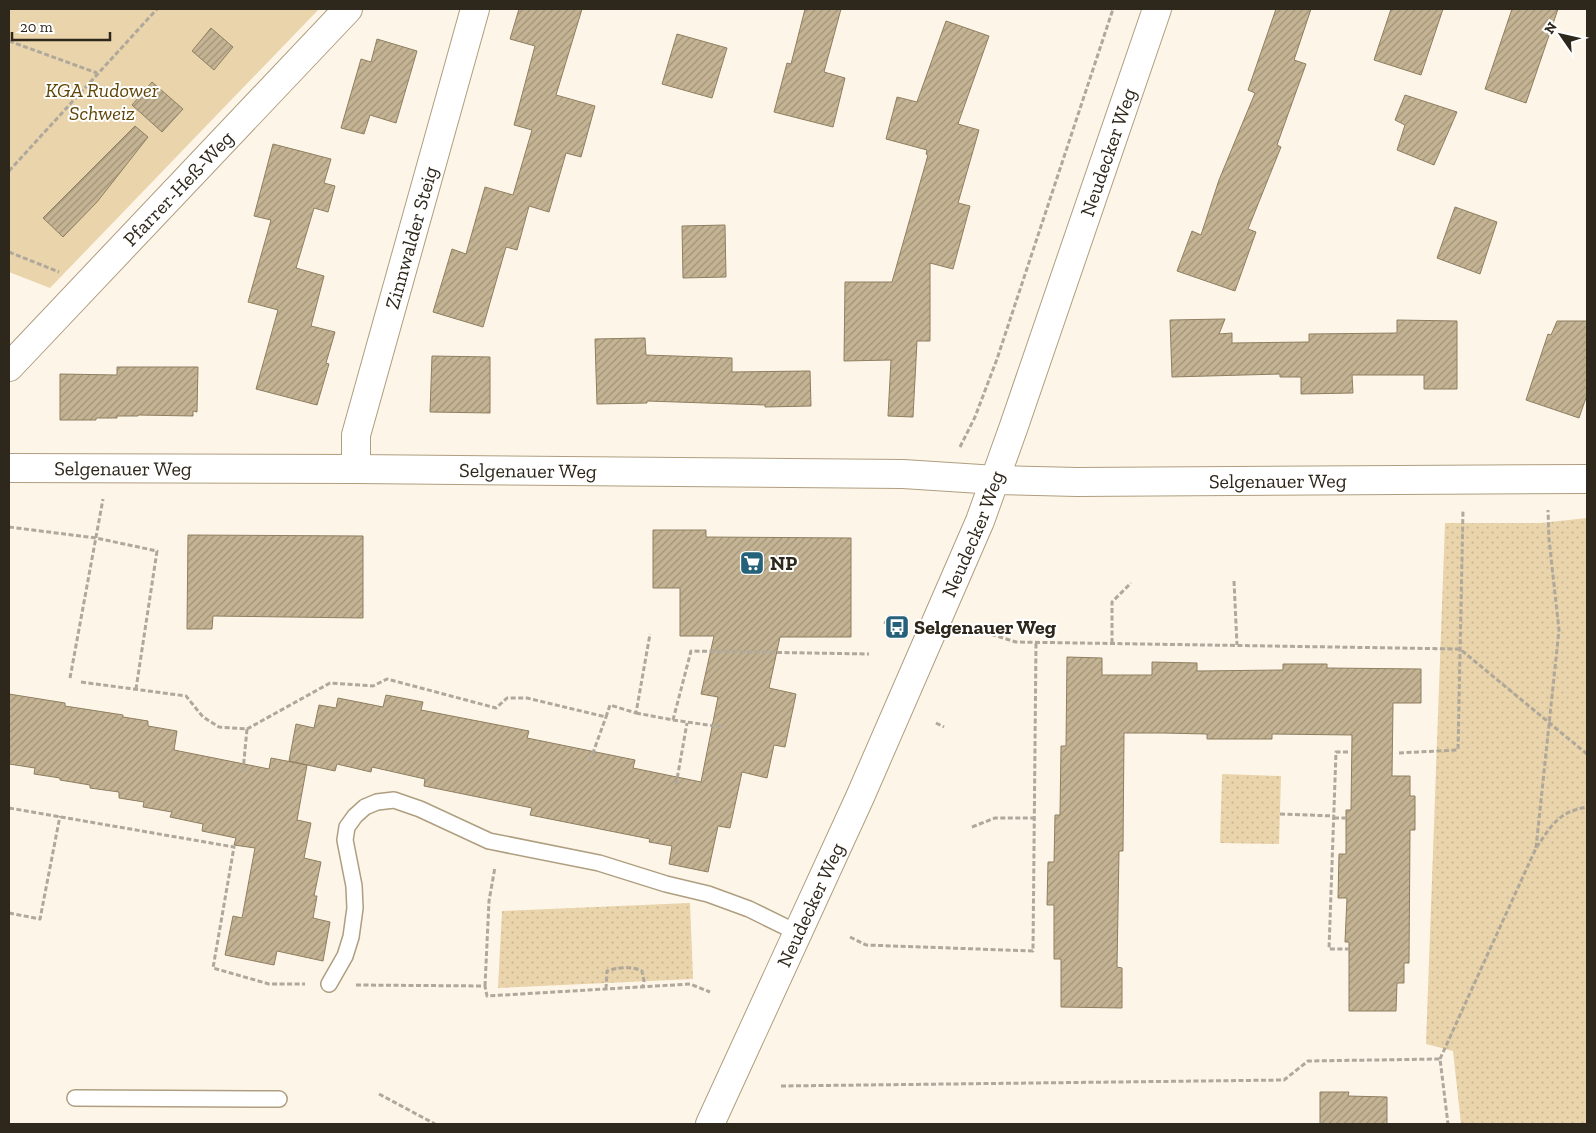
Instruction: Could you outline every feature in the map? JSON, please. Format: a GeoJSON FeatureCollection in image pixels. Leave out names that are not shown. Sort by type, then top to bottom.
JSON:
{"type":"FeatureCollection","features":[{"type":"Feature","properties":{"kind":"street","name":"Pfarrer-Heß-Weg"},"geometry":{"type":"LineString","coordinates":[[9,367],[348,9]]}},
{"type":"Feature","properties":{"kind":"street","name":"Zinnwalder Steig"},"geometry":{"type":"LineString","coordinates":[[356,469],[356,434],[475,9]]}},
{"type":"Feature","properties":{"kind":"street","name":"Neudecker Weg"},"geometry":{"type":"LineString","coordinates":[[710,1124],[798,933],[972,540],[996,480],[1157,9]]}},
{"type":"Feature","properties":{"kind":"street","name":"Selgenauer Weg"},"geometry":{"type":"LineString","coordinates":[[9,468],[903,474],[996,480],[1077,482],[1587,479]]}},
{"type":"Feature","properties":{"kind":"lane"},"geometry":{"type":"LineString","coordinates":[[328,984],[345,956],[351,937],[355,908],[354,886],[345,840],[347,827],[365,807],[377,802],[394,800],[420,809],[479,837],[499,844],[599,863],[666,884],[708,894],[749,909],[798,933]]}},
{"type":"Feature","properties":{"kind":"lane"},"geometry":{"type":"LineString","coordinates":[[74,1098],[279,1100]]}},
{"type":"Feature","properties":{"kind":"path"},"geometry":{"type":"LineString","coordinates":[[9,171],[157,9]]}},
{"type":"Feature","properties":{"kind":"path"},"geometry":{"type":"LineString","coordinates":[[956,454],[975,417],[997,359],[1113,9]]}},
{"type":"Feature","properties":{"kind":"path"},"geometry":{"type":"LineString","coordinates":[[9,41],[98,74]]}},
{"type":"Feature","properties":{"kind":"path"},"geometry":{"type":"LineString","coordinates":[[9,252],[64,274]]}},
{"type":"Feature","properties":{"kind":"path"},"geometry":{"type":"LineString","coordinates":[[70,678],[105,488],[106,468]]}},
{"type":"Feature","properties":{"kind":"path"},"geometry":{"type":"LineString","coordinates":[[1536,848],[1559,630],[1549,539],[1548,479]]}},
{"type":"Feature","properties":{"kind":"path"},"geometry":{"type":"LineString","coordinates":[[1399,753],[1458,750],[1464,480]]}},
{"type":"Feature","properties":{"kind":"path"},"geometry":{"type":"LineString","coordinates":[[9,527],[96,538],[157,551],[136,689]]}},
{"type":"Feature","properties":{"kind":"path"},"geometry":{"type":"LineString","coordinates":[[1234,580],[1237,645]]}},
{"type":"Feature","properties":{"kind":"path"},"geometry":{"type":"LineString","coordinates":[[1112,643],[1112,602],[1131,583]]}},
{"type":"Feature","properties":{"kind":"path"},"geometry":{"type":"LineString","coordinates":[[884,622],[897,628]]}},
{"type":"Feature","properties":{"kind":"path"},"geometry":{"type":"LineString","coordinates":[[984,632],[1016,642],[1460,649],[1587,754]]}},
{"type":"Feature","properties":{"kind":"path"},"geometry":{"type":"LineString","coordinates":[[636,713],[650,634]]}},
{"type":"Feature","properties":{"kind":"path"},"geometry":{"type":"LineString","coordinates":[[850,937],[866,945],[1034,952],[1036,642]]}},
{"type":"Feature","properties":{"kind":"path"},"geometry":{"type":"LineString","coordinates":[[672,720],[691,651],[869,654]]}},
{"type":"Feature","properties":{"kind":"path"},"geometry":{"type":"LineString","coordinates":[[81,682],[186,696],[203,716],[219,727],[247,729],[330,683],[372,686],[386,679],[496,708],[507,698],[527,698],[606,717]]}},
{"type":"Feature","properties":{"kind":"path"},"geometry":{"type":"LineString","coordinates":[[590,761],[610,704],[636,713],[687,723],[722,727]]}},
{"type":"Feature","properties":{"kind":"path"},"geometry":{"type":"LineString","coordinates":[[676,785],[687,723]]}},
{"type":"Feature","properties":{"kind":"path"},"geometry":{"type":"LineString","coordinates":[[936,723],[944,727]]}},
{"type":"Feature","properties":{"kind":"path"},"geometry":{"type":"LineString","coordinates":[[243,771],[247,729]]}},
{"type":"Feature","properties":{"kind":"path"},"geometry":{"type":"LineString","coordinates":[[1348,752],[1336,752],[1329,949],[1349,949]]}},
{"type":"Feature","properties":{"kind":"path"},"geometry":{"type":"LineString","coordinates":[[1448,1124],[1440,1059],[1536,848],[1556,820],[1576,809],[1587,807]]}},
{"type":"Feature","properties":{"kind":"path"},"geometry":{"type":"LineString","coordinates":[[1280,814],[1346,818]]}},
{"type":"Feature","properties":{"kind":"path"},"geometry":{"type":"LineString","coordinates":[[9,913],[40,919],[60,816]]}},
{"type":"Feature","properties":{"kind":"path"},"geometry":{"type":"LineString","coordinates":[[972,827],[994,818],[1034,818]]}},
{"type":"Feature","properties":{"kind":"path"},"geometry":{"type":"LineString","coordinates":[[485,986],[489,901],[499,844]]}},
{"type":"Feature","properties":{"kind":"path"},"geometry":{"type":"LineString","coordinates":[[606,989],[607,971],[616,968],[634,967],[642,972],[643,986]]}},
{"type":"Feature","properties":{"kind":"path"},"geometry":{"type":"LineString","coordinates":[[781,1086],[1284,1080],[1308,1062],[1440,1059]]}},
{"type":"Feature","properties":{"kind":"path"},"geometry":{"type":"LineString","coordinates":[[379,1094],[435,1124]]}},
{"type":"Feature","properties":{"kind":"green space","name":"KGA Rudower Schweiz"},"geometry":{"type":"Polygon","coordinates":[[[9,9],[319,9],[50,288],[9,272],[9,9]]]}},
{"type":"Feature","properties":{"kind":"green space"},"geometry":{"type":"Polygon","coordinates":[[[1587,518],[1587,1124],[1461,1124],[1453,1051],[1426,1044],[1445,523],[1541,523],[1587,518]]]}},
{"type":"Feature","properties":{"kind":"green space"},"geometry":{"type":"Polygon","coordinates":[[[1222,774],[1281,776],[1279,844],[1220,843],[1222,774]]]}},
{"type":"Feature","properties":{"kind":"green space"},"geometry":{"type":"Polygon","coordinates":[[[690,903],[693,979],[498,988],[502,911],[690,903]]]}},
{"type":"Feature","properties":{"kind":"building"},"geometry":{"type":"Polygon","coordinates":[[[519,9],[582,9],[556,95],[595,106],[581,157],[566,153],[549,212],[529,206],[517,250],[506,247],[483,327],[433,312],[452,249],[466,254],[485,187],[513,195],[532,130],[514,125],[535,46],[510,39],[519,9]]]}},
{"type":"Feature","properties":{"kind":"building"},"geometry":{"type":"Polygon","coordinates":[[[805,9],[841,9],[824,72],[845,78],[833,127],[774,112],[787,63],[791,64],[805,9]]]}},
{"type":"Feature","properties":{"kind":"building"},"geometry":{"type":"Polygon","coordinates":[[[1276,9],[1311,9],[1294,60],[1306,64],[1277,145],[1281,147],[1248,229],[1256,232],[1235,291],[1177,271],[1192,231],[1201,235],[1219,180],[1255,93],[1248,90],[1276,9]]]}},
{"type":"Feature","properties":{"kind":"building"},"geometry":{"type":"Polygon","coordinates":[[[1391,9],[1443,9],[1421,75],[1374,60],[1391,9]]]}},
{"type":"Feature","properties":{"kind":"building"},"geometry":{"type":"Polygon","coordinates":[[[1512,9],[1558,9],[1526,103],[1485,89],[1512,9]]]}},
{"type":"Feature","properties":{"kind":"building"},"geometry":{"type":"Polygon","coordinates":[[[946,21],[989,36],[958,124],[979,130],[958,203],[970,206],[953,269],[930,263],[930,341],[917,341],[913,417],[888,416],[891,360],[844,361],[845,282],[892,282],[928,155],[926,154],[927,150],[886,139],[897,97],[917,102],[946,21]]]}},
{"type":"Feature","properties":{"kind":"building"},"geometry":{"type":"Polygon","coordinates":[[[211,28],[233,47],[214,70],[192,51],[211,28]]]}},
{"type":"Feature","properties":{"kind":"building"},"geometry":{"type":"Polygon","coordinates":[[[677,34],[727,48],[712,98],[662,84],[677,34]]]}},
{"type":"Feature","properties":{"kind":"building"},"geometry":{"type":"Polygon","coordinates":[[[377,39],[417,51],[396,123],[370,115],[364,134],[341,128],[361,59],[371,62],[377,39]]]}},
{"type":"Feature","properties":{"kind":"building"},"geometry":{"type":"Polygon","coordinates":[[[152,82],[183,109],[162,132],[132,105],[152,82]]]}},
{"type":"Feature","properties":{"kind":"building"},"geometry":{"type":"Polygon","coordinates":[[[1405,95],[1457,112],[1434,165],[1397,150],[1405,125],[1395,120],[1405,95]]]}},
{"type":"Feature","properties":{"kind":"building"},"geometry":{"type":"Polygon","coordinates":[[[135,126],[148,137],[97,202],[63,237],[43,218],[135,126]]]}},
{"type":"Feature","properties":{"kind":"building"},"geometry":{"type":"Polygon","coordinates":[[[273,144],[331,159],[324,183],[335,186],[328,212],[314,208],[296,268],[324,276],[311,326],[335,332],[326,363],[329,364],[317,405],[256,389],[278,310],[248,302],[271,220],[254,216],[273,144]]]}},
{"type":"Feature","properties":{"kind":"building"},"geometry":{"type":"Polygon","coordinates":[[[1455,207],[1497,222],[1480,274],[1437,258],[1455,207]]]}},
{"type":"Feature","properties":{"kind":"building"},"geometry":{"type":"Polygon","coordinates":[[[725,225],[726,277],[683,278],[682,226],[725,225]]]}},
{"type":"Feature","properties":{"kind":"building"},"geometry":{"type":"Polygon","coordinates":[[[1225,319],[1219,334],[1232,333],[1232,343],[1309,342],[1309,334],[1397,333],[1397,320],[1457,321],[1457,389],[1424,389],[1424,375],[1352,375],[1353,393],[1301,394],[1301,377],[1280,377],[1280,374],[1172,377],[1170,320],[1225,319]]]}},
{"type":"Feature","properties":{"kind":"building"},"geometry":{"type":"Polygon","coordinates":[[[1557,321],[1587,321],[1587,395],[1579,418],[1526,400],[1548,334],[1551,335],[1557,321]]]}},
{"type":"Feature","properties":{"kind":"building"},"geometry":{"type":"Polygon","coordinates":[[[645,338],[646,355],[732,358],[732,372],[810,371],[811,406],[765,407],[765,405],[647,401],[647,403],[597,404],[595,339],[645,338]]]}},
{"type":"Feature","properties":{"kind":"building"},"geometry":{"type":"Polygon","coordinates":[[[432,356],[490,357],[490,413],[430,412],[432,356]]]}},
{"type":"Feature","properties":{"kind":"building"},"geometry":{"type":"Polygon","coordinates":[[[117,367],[198,367],[197,412],[193,411],[193,416],[138,415],[96,418],[96,420],[60,420],[60,374],[117,375],[117,367]]]}},
{"type":"Feature","properties":{"kind":"building"},"geometry":{"type":"Polygon","coordinates":[[[653,530],[706,530],[706,537],[851,538],[851,637],[780,637],[769,688],[796,694],[785,747],[774,745],[767,778],[742,772],[730,828],[718,826],[708,872],[669,864],[672,846],[649,842],[650,839],[530,815],[532,808],[424,786],[425,779],[372,767],[371,772],[337,764],[335,771],[289,761],[296,724],[314,728],[319,705],[336,708],[338,698],[383,707],[386,695],[423,702],[421,710],[529,731],[527,738],[635,760],[633,768],[701,782],[718,697],[701,694],[714,636],[680,636],[680,588],[653,588],[653,530]]]}},
{"type":"Feature","properties":{"kind":"building"},"geometry":{"type":"Polygon","coordinates":[[[188,535],[363,536],[363,618],[213,616],[212,629],[187,629],[188,535]]]}},
{"type":"Feature","properties":{"kind":"building"},"geometry":{"type":"Polygon","coordinates":[[[1067,657],[1102,658],[1102,675],[1152,675],[1152,662],[1197,663],[1197,671],[1283,670],[1283,664],[1327,664],[1327,668],[1421,669],[1421,703],[1393,703],[1392,776],[1410,776],[1410,796],[1415,796],[1415,830],[1410,830],[1409,963],[1404,963],[1404,983],[1397,983],[1396,1011],[1349,1011],[1349,942],[1345,942],[1347,898],[1338,898],[1339,854],[1346,854],[1346,810],[1351,810],[1352,735],[1272,734],[1272,739],[1207,739],[1207,734],[1124,733],[1123,851],[1119,851],[1117,967],[1122,968],[1122,1008],[1061,1007],[1061,959],[1054,959],[1054,905],[1047,905],[1048,862],[1054,862],[1055,815],[1060,815],[1061,746],[1066,746],[1067,657]]]}},
{"type":"Feature","properties":{"kind":"building"},"geometry":{"type":"Polygon","coordinates":[[[9,694],[65,703],[65,706],[148,721],[148,726],[177,731],[174,750],[269,769],[271,758],[307,765],[297,820],[311,823],[304,858],[321,862],[314,896],[317,896],[313,918],[330,922],[323,961],[277,951],[274,965],[225,955],[233,916],[242,918],[255,848],[234,845],[236,838],[202,831],[203,824],[170,817],[172,812],[143,807],[144,802],[119,798],[119,792],[90,788],[90,785],[34,774],[35,768],[9,764],[9,694]]]}},
{"type":"Feature","properties":{"kind":"building"},"geometry":{"type":"Polygon","coordinates":[[[1320,1092],[1349,1092],[1348,1096],[1387,1097],[1387,1124],[1320,1124],[1320,1092]]]}},
{"type":"Feature","properties":{"kind":"place","name":"NP"},"geometry":{"type":"Point","coordinates":[752,563]}},
{"type":"Feature","properties":{"kind":"place","name":"Selgenauer Weg"},"geometry":{"type":"Point","coordinates":[897,627]}}]}
